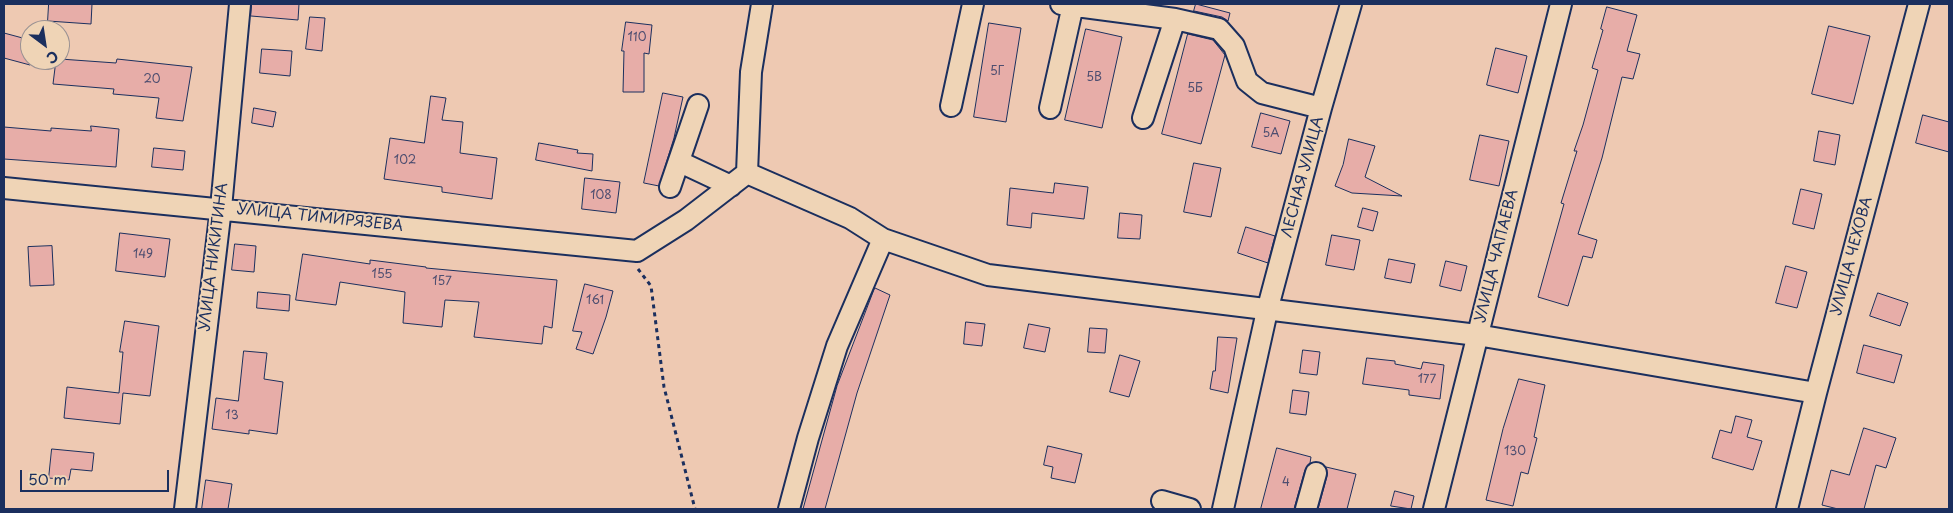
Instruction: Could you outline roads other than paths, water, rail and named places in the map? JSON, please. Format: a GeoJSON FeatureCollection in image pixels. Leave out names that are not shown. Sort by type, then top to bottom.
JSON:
{"type":"FeatureCollection","features":[{"type":"Feature","properties":{"kind":"street","name":"УЛИЦА НИКИТИНА"},"geometry":{"type":"LineString","coordinates":[[185,509],[221,208],[240,4]]}},
{"type":"Feature","properties":{"kind":"street"},"geometry":{"type":"LineString","coordinates":[[747,173],[751,72],[762,4]]}},
{"type":"Feature","properties":{"kind":"street"},"geometry":{"type":"LineString","coordinates":[[950,106],[973,4]]}},
{"type":"Feature","properties":{"kind":"street"},"geometry":{"type":"LineString","coordinates":[[1050,108],[1067,4]]}},
{"type":"Feature","properties":{"kind":"street","name":"ЛЕСНАЯ УЛИЦА"},"geometry":{"type":"LineString","coordinates":[[1067,4],[1175,19],[1220,29],[1234,46],[1247,81],[1262,93],[1321,108],[1267,311],[1223,509]]}},
{"type":"Feature","properties":{"kind":"street"},"geometry":{"type":"LineString","coordinates":[[1321,108],[1351,4]]}},
{"type":"Feature","properties":{"kind":"street","name":"УЛИЦА ЧАПАЕВА"},"geometry":{"type":"LineString","coordinates":[[1434,509],[1561,4]]}},
{"type":"Feature","properties":{"kind":"street","name":"УЛИЦА ЧЕХОВА"},"geometry":{"type":"LineString","coordinates":[[1787,509],[1919,4]]}},
{"type":"Feature","properties":{"kind":"street"},"geometry":{"type":"LineString","coordinates":[[1143,118],[1175,19]]}},
{"type":"Feature","properties":{"kind":"street"},"geometry":{"type":"LineString","coordinates":[[670,187],[698,105]]}},
{"type":"Feature","properties":{"kind":"street"},"geometry":{"type":"LineString","coordinates":[[680,162],[730,186],[747,173]]}},
{"type":"Feature","properties":{"kind":"street"},"geometry":{"type":"LineString","coordinates":[[747,173],[850,218],[883,239],[988,275],[1267,311],[1477,335],[1816,393]]}},
{"type":"Feature","properties":{"kind":"street","name":"УЛИЦА ТИМИРЯЗЕВА"},"geometry":{"type":"LineString","coordinates":[[4,188],[631,250],[686,220],[730,186]]}},
{"type":"Feature","properties":{"kind":"street"},"geometry":{"type":"LineString","coordinates":[[789,509],[837,346],[883,239]]}},
{"type":"Feature","properties":{"kind":"street"},"geometry":{"type":"LineString","coordinates":[[1306,509],[1316,473]]}},
{"type":"Feature","properties":{"kind":"street"},"geometry":{"type":"LineString","coordinates":[[1162,501],[1190,509]]}}]}
